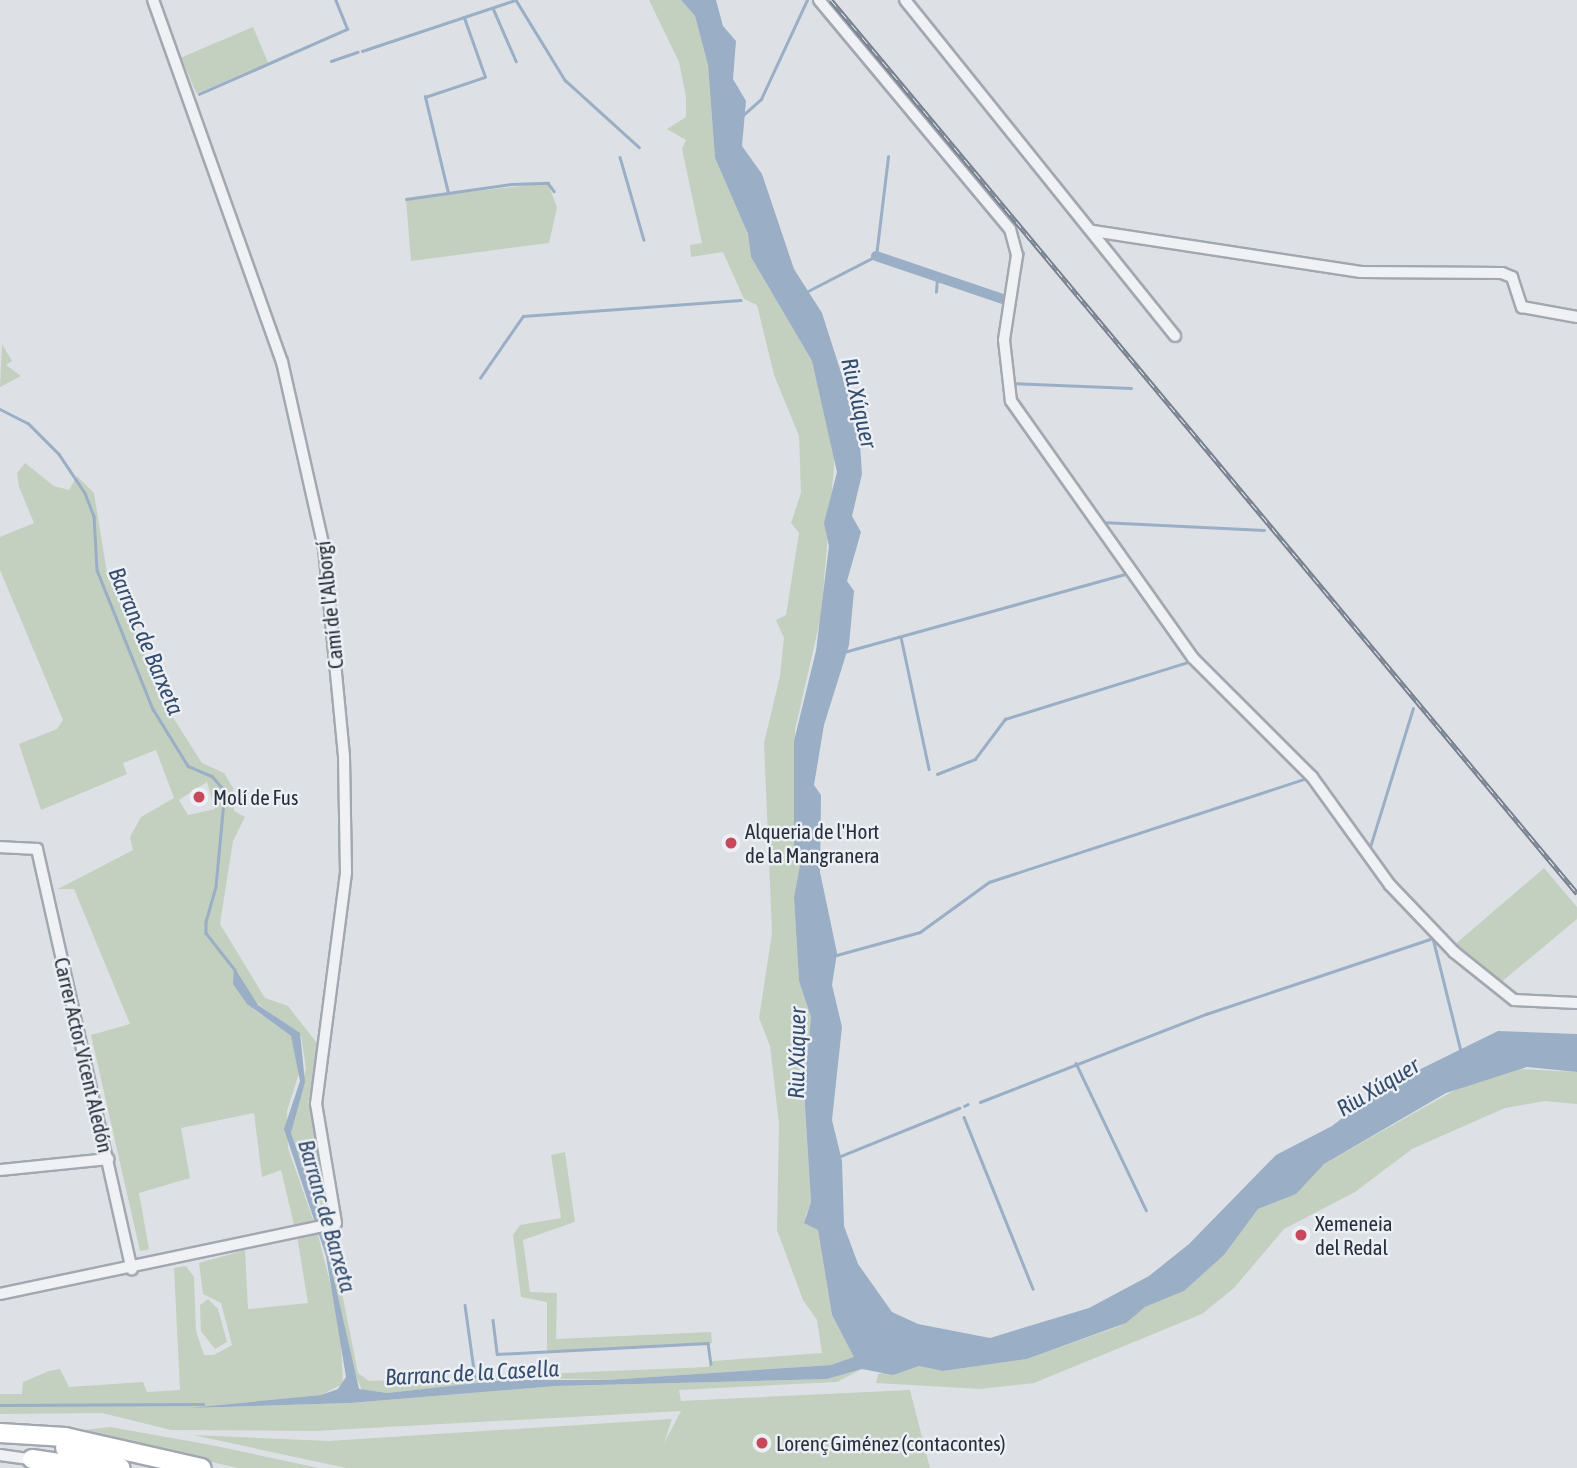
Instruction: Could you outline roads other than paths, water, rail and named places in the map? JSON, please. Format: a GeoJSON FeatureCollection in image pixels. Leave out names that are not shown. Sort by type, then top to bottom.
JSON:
{"type":"FeatureCollection","features":[{"type":"Feature","properties":{"kind":"main road"},"geometry":{"type":"LineString","coordinates":[[0,1435],[62,1448],[121,1468]]}},
{"type":"Feature","properties":{"kind":"main road"},"geometry":{"type":"LineString","coordinates":[[0,1435],[65,1437],[202,1468]]}},
{"type":"Feature","properties":{"kind":"main road"},"geometry":{"type":"LineString","coordinates":[[32,1464],[93,1468]]}},
{"type":"Feature","properties":{"kind":"street","name":"Camí de l'Alborgí"},"geometry":{"type":"LineString","coordinates":[[138,1268],[336,1223],[316,1104],[346,872],[344,756],[324,548],[282,362],[153,0]]}},
{"type":"Feature","properties":{"kind":"street"},"geometry":{"type":"LineString","coordinates":[[819,0],[1010,229],[1017,256],[1004,340],[1011,401],[1193,658],[1312,778],[1390,885],[1454,952],[1514,1000],[1577,1003]]}},
{"type":"Feature","properties":{"kind":"street"},"geometry":{"type":"LineString","coordinates":[[905,0],[1175,336]]}},
{"type":"Feature","properties":{"kind":"street"},"geometry":{"type":"LineString","coordinates":[[1093,231],[1361,272],[1502,273],[1512,277],[1522,307],[1577,317]]}},
{"type":"Feature","properties":{"kind":"street","name":"Carrer Actor Vicent Aledón"},"geometry":{"type":"LineString","coordinates":[[0,847],[31,845],[108,1159],[138,1268]]}},
{"type":"Feature","properties":{"kind":"street"},"geometry":{"type":"LineString","coordinates":[[0,1170],[108,1159]]}},
{"type":"Feature","properties":{"kind":"street"},"geometry":{"type":"LineString","coordinates":[[0,1294],[138,1268]]}},
{"type":"Feature","properties":{"kind":"street"},"geometry":{"type":"LineString","coordinates":[[0,1455],[32,1464],[65,1468]]}},
{"type":"Feature","properties":{"kind":"water"},"geometry":{"type":"Polygon","coordinates":[[[681,0],[716,0],[723,26],[736,41],[733,79],[746,101],[742,146],[762,174],[794,269],[822,313],[859,429],[862,474],[852,516],[861,532],[847,581],[854,591],[849,645],[824,725],[814,785],[821,795],[820,872],[837,953],[832,985],[842,1027],[832,1120],[842,1161],[844,1226],[858,1264],[892,1312],[918,1324],[990,1338],[1089,1308],[1149,1276],[1189,1244],[1276,1155],[1332,1126],[1380,1089],[1498,1031],[1577,1034],[1577,1072],[1527,1067],[1446,1093],[1324,1164],[1296,1194],[1258,1209],[1224,1255],[1184,1291],[1145,1307],[1126,1323],[1027,1359],[943,1371],[919,1366],[893,1375],[862,1369],[827,1379],[556,1386],[350,1403],[189,1408],[321,1395],[338,1389],[346,1377],[326,1256],[284,1129],[300,1081],[291,1036],[247,1004],[233,984],[234,967],[258,1005],[300,1033],[305,1082],[291,1133],[318,1209],[359,1389],[387,1393],[505,1380],[607,1380],[831,1365],[854,1357],[832,1315],[818,1230],[804,1223],[811,1202],[804,1091],[811,1017],[799,981],[794,897],[800,865],[794,849],[794,741],[816,651],[829,546],[824,523],[837,472],[812,361],[751,257],[748,234],[715,158],[708,65],[695,16],[681,0]]]}},
{"type":"Feature","properties":{"kind":"waterway"},"geometry":{"type":"LineString","coordinates":[[199,94],[347,29],[335,0]]}},
{"type":"Feature","properties":{"kind":"waterway"},"geometry":{"type":"LineString","coordinates":[[362,51],[515,0]]}},
{"type":"Feature","properties":{"kind":"waterway"},"geometry":{"type":"LineString","coordinates":[[516,0],[565,80],[639,147]]}},
{"type":"Feature","properties":{"kind":"waterway"},"geometry":{"type":"LineString","coordinates":[[741,117],[761,99],[807,0]]}},
{"type":"Feature","properties":{"kind":"waterway"},"geometry":{"type":"LineString","coordinates":[[493,8],[516,61]]}},
{"type":"Feature","properties":{"kind":"waterway"},"geometry":{"type":"LineString","coordinates":[[406,199],[448,193],[425,97],[485,77],[464,18]]}},
{"type":"Feature","properties":{"kind":"waterway"},"geometry":{"type":"LineString","coordinates":[[331,61],[357,52]]}},
{"type":"Feature","properties":{"kind":"waterway"},"geometry":{"type":"LineString","coordinates":[[620,157],[644,240]]}},
{"type":"Feature","properties":{"kind":"waterway"},"geometry":{"type":"LineString","coordinates":[[806,292],[876,256],[888,157]]}},
{"type":"Feature","properties":{"kind":"waterway"},"geometry":{"type":"LineString","coordinates":[[448,193],[512,184],[548,183],[554,191]]}},
{"type":"Feature","properties":{"kind":"waterway"},"geometry":{"type":"LineString","coordinates":[[1020,270],[1023,253]]}},
{"type":"Feature","properties":{"kind":"waterway"},"geometry":{"type":"LineString","coordinates":[[876,256],[1006,300]]}},
{"type":"Feature","properties":{"kind":"waterway"},"geometry":{"type":"LineString","coordinates":[[936,292],[937,279],[1006,302]]}},
{"type":"Feature","properties":{"kind":"waterway"},"geometry":{"type":"LineString","coordinates":[[480,378],[523,316],[740,300]]}},
{"type":"Feature","properties":{"kind":"waterway"},"geometry":{"type":"LineString","coordinates":[[1011,383],[1131,388]]}},
{"type":"Feature","properties":{"kind":"waterway","name":"Barranc de Barxeta"},"geometry":{"type":"LineString","coordinates":[[0,409],[28,423],[59,454],[85,493],[94,516],[97,570],[153,709],[188,766],[212,776],[225,791],[216,887],[206,922],[206,933],[235,970]]}},
{"type":"Feature","properties":{"kind":"waterway"},"geometry":{"type":"LineString","coordinates":[[1101,522],[1264,530]]}},
{"type":"Feature","properties":{"kind":"waterway"},"geometry":{"type":"LineString","coordinates":[[844,652],[1128,573]]}},
{"type":"Feature","properties":{"kind":"waterway"},"geometry":{"type":"LineString","coordinates":[[1149,587],[1196,652]]}},
{"type":"Feature","properties":{"kind":"waterway"},"geometry":{"type":"LineString","coordinates":[[901,637],[929,769]]}},
{"type":"Feature","properties":{"kind":"waterway"},"geometry":{"type":"LineString","coordinates":[[937,774],[975,759],[1005,719],[1191,661]]}},
{"type":"Feature","properties":{"kind":"waterway"},"geometry":{"type":"LineString","coordinates":[[1354,827],[1370,847],[1413,708]]}},
{"type":"Feature","properties":{"kind":"waterway"},"geometry":{"type":"LineString","coordinates":[[833,956],[920,932],[989,882],[1308,778]]}},
{"type":"Feature","properties":{"kind":"waterway"},"geometry":{"type":"LineString","coordinates":[[1370,847],[1396,884]]}},
{"type":"Feature","properties":{"kind":"waterway"},"geometry":{"type":"LineString","coordinates":[[980,1102],[1206,1014],[1433,938],[1461,1051]]}},
{"type":"Feature","properties":{"kind":"waterway"},"geometry":{"type":"LineString","coordinates":[[1076,1063],[1146,1210]]}},
{"type":"Feature","properties":{"kind":"waterway"},"geometry":{"type":"LineString","coordinates":[[964,1106],[968,1104]]}},
{"type":"Feature","properties":{"kind":"waterway"},"geometry":{"type":"LineString","coordinates":[[836,1158],[959,1108]]}},
{"type":"Feature","properties":{"kind":"waterway"},"geometry":{"type":"LineString","coordinates":[[964,1117],[1033,1289]]}},
{"type":"Feature","properties":{"kind":"waterway"},"geometry":{"type":"LineString","coordinates":[[465,1305],[475,1377]]}},
{"type":"Feature","properties":{"kind":"waterway"},"geometry":{"type":"LineString","coordinates":[[493,1320],[497,1354],[708,1343],[711,1364]]}},
{"type":"Feature","properties":{"kind":"waterway","name":"Barranc de la Casella"},"geometry":{"type":"LineString","coordinates":[[0,1405],[203,1404]]}},
{"type":"Feature","properties":{"kind":"railway"},"geometry":{"type":"LineString","coordinates":[[831,0],[1577,893]]}},
{"type":"Feature","properties":{"kind":"place","name":"Molí de Fus"},"geometry":{"type":"Point","coordinates":[199,797]}},
{"type":"Feature","properties":{"kind":"place","name":"Alqueria de l'Hort de la Mangranera"},"geometry":{"type":"Point","coordinates":[731,843]}},
{"type":"Feature","properties":{"kind":"place","name":"Xemeneia del Redal"},"geometry":{"type":"Point","coordinates":[1301,1235]}},
{"type":"Feature","properties":{"kind":"place","name":"Lorenç Giménez (contacontes)"},"geometry":{"type":"Point","coordinates":[762,1443]}},
{"type":"Feature","properties":{"kind":"water label","name":"Riu Xúquer"},"geometry":{"type":"Point","coordinates":[859,403]}},
{"type":"Feature","properties":{"kind":"water label","name":"Riu Xúquer"},"geometry":{"type":"Point","coordinates":[797,1053]}},
{"type":"Feature","properties":{"kind":"water label","name":"Riu Xúquer"},"geometry":{"type":"Point","coordinates":[1378,1087]}}]}
